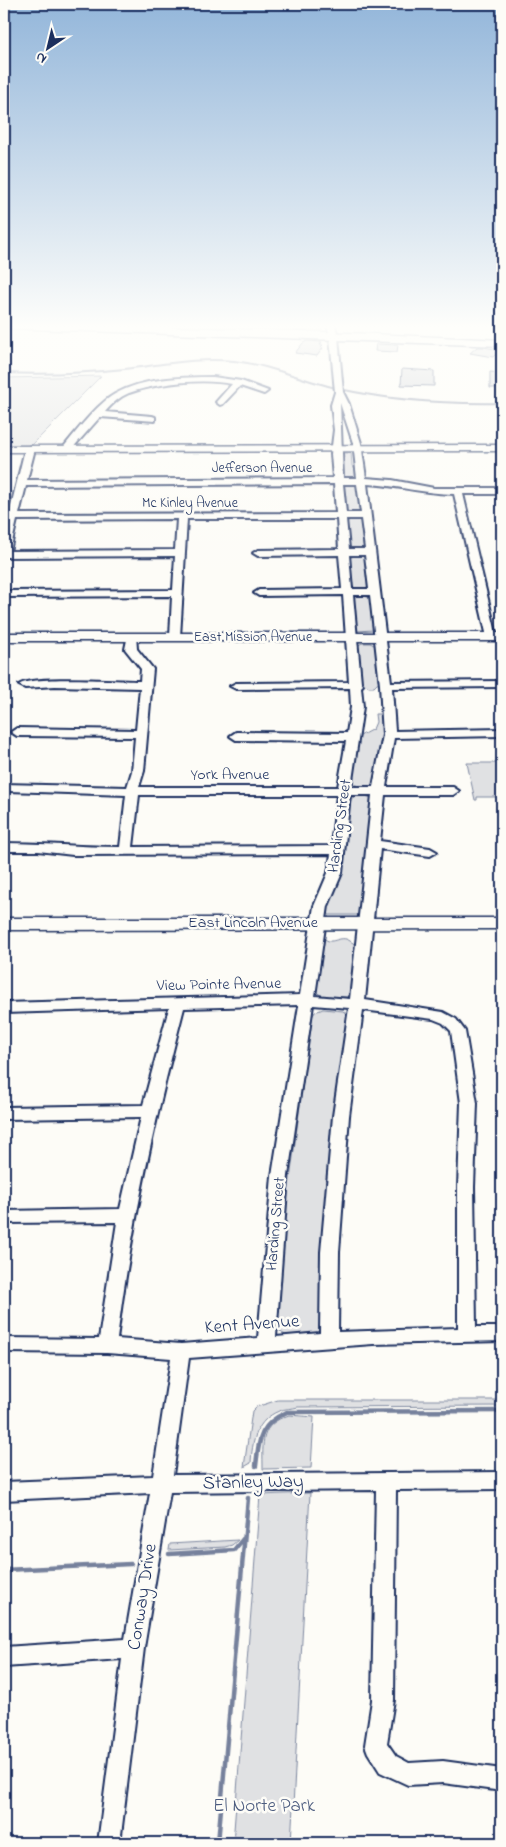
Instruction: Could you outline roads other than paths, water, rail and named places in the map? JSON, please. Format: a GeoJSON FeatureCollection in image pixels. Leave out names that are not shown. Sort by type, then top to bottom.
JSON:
{"type":"FeatureCollection","features":[{"type":"Feature","properties":{"kind":"main road"},"geometry":{"type":"LineString","coordinates":[[4,449],[502,448]]}},
{"type":"Feature","properties":{"kind":"main road","name":"East Mission Avenue"},"geometry":{"type":"LineString","coordinates":[[4,637],[497,637]]}},
{"type":"Feature","properties":{"kind":"main road","name":"East Lincoln Avenue"},"geometry":{"type":"LineString","coordinates":[[4,924],[502,924]]}},
{"type":"Feature","properties":{"kind":"street"},"geometry":{"type":"LineString","coordinates":[[67,449],[102,411]]}},
{"type":"Feature","properties":{"kind":"street","name":"Harding Street"},"geometry":{"type":"LineString","coordinates":[[266,1345],[280,1176],[306,1000],[320,923],[321,906],[334,873],[357,708],[357,685],[339,482],[335,411]]}},
{"type":"Feature","properties":{"kind":"street","name":"Harding Street"},"geometry":{"type":"LineString","coordinates":[[329,1341],[330,1252],[340,1136],[357,1004],[379,791],[388,735],[386,685],[358,448],[347,411]]}},
{"type":"Feature","properties":{"kind":"street"},"geometry":{"type":"LineString","coordinates":[[100,414],[152,419]]}},
{"type":"Feature","properties":{"kind":"street"},"geometry":{"type":"LineString","coordinates":[[30,449],[4,554],[180,553]]}},
{"type":"Feature","properties":{"kind":"street","name":"Jefferson Avenue"},"geometry":{"type":"LineString","coordinates":[[22,483],[362,482],[392,483],[427,490],[502,491]]}},
{"type":"Feature","properties":{"kind":"street"},"geometry":{"type":"LineString","coordinates":[[458,491],[497,637]]}},
{"type":"Feature","properties":{"kind":"street","name":"Mc Kinley Avenue"},"geometry":{"type":"LineString","coordinates":[[14,517],[366,516]]}},
{"type":"Feature","properties":{"kind":"street"},"geometry":{"type":"LineString","coordinates":[[175,636],[182,517]]}},
{"type":"Feature","properties":{"kind":"street"},"geometry":{"type":"LineString","coordinates":[[258,553],[370,552]]}},
{"type":"Feature","properties":{"kind":"street"},"geometry":{"type":"LineString","coordinates":[[259,592],[375,592]]}},
{"type":"Feature","properties":{"kind":"street"},"geometry":{"type":"LineString","coordinates":[[4,594],[177,593]]}},
{"type":"Feature","properties":{"kind":"street"},"geometry":{"type":"LineString","coordinates":[[126,850],[132,791],[138,770],[147,669],[132,649],[132,637]]}},
{"type":"Feature","properties":{"kind":"street"},"geometry":{"type":"LineString","coordinates":[[25,685],[55,683],[146,685]]}},
{"type":"Feature","properties":{"kind":"street"},"geometry":{"type":"LineString","coordinates":[[386,685],[502,684]]}},
{"type":"Feature","properties":{"kind":"street"},"geometry":{"type":"LineString","coordinates":[[236,686],[357,685]]}},
{"type":"Feature","properties":{"kind":"street"},"geometry":{"type":"LineString","coordinates":[[17,732],[142,734]]}},
{"type":"Feature","properties":{"kind":"street"},"geometry":{"type":"LineString","coordinates":[[388,735],[502,733]]}},
{"type":"Feature","properties":{"kind":"street"},"geometry":{"type":"LineString","coordinates":[[236,736],[353,737]]}},
{"type":"Feature","properties":{"kind":"street","name":"York Avenue"},"geometry":{"type":"LineString","coordinates":[[8,787],[132,791],[452,791]]}},
{"type":"Feature","properties":{"kind":"street"},"geometry":{"type":"LineString","coordinates":[[374,844],[430,852]]}},
{"type":"Feature","properties":{"kind":"street"},"geometry":{"type":"LineString","coordinates":[[4,847],[38,847],[73,851],[336,850]]}},
{"type":"Feature","properties":{"kind":"street","name":"View Pointe Avenue"},"geometry":{"type":"LineString","coordinates":[[4,1008],[306,1000],[357,1004],[434,1014],[454,1023],[458,1030],[469,1103],[466,1187],[467,1335]]}},
{"type":"Feature","properties":{"kind":"street"},"geometry":{"type":"LineString","coordinates":[[107,1346],[119,1259],[149,1111],[178,1003]]}},
{"type":"Feature","properties":{"kind":"street"},"geometry":{"type":"LineString","coordinates":[[4,1114],[149,1111]]}},
{"type":"Feature","properties":{"kind":"street"},"geometry":{"type":"LineString","coordinates":[[4,1217],[128,1216]]}},
{"type":"Feature","properties":{"kind":"street","name":"Kent Avenue"},"geometry":{"type":"LineString","coordinates":[[4,1345],[107,1346],[181,1351],[373,1337],[502,1334]]}},
{"type":"Feature","properties":{"kind":"street","name":"Conway Drive"},"geometry":{"type":"LineString","coordinates":[[109,1843],[134,1648],[174,1410],[181,1351]]}},
{"type":"Feature","properties":{"kind":"street"},"geometry":{"type":"LineString","coordinates":[[386,1480],[383,1700],[376,1745],[388,1764],[408,1774],[443,1772],[502,1780]]}},
{"type":"Feature","properties":{"kind":"street","name":"Stanley Way"},"geometry":{"type":"LineString","coordinates":[[4,1491],[162,1484],[502,1480]]}},
{"type":"Feature","properties":{"kind":"street"},"geometry":{"type":"LineString","coordinates":[[4,1657],[134,1648]]}},
{"type":"Feature","properties":{"kind":"waterway"},"geometry":{"type":"LineString","coordinates":[[256,1466],[262,1433],[271,1422],[287,1412],[502,1411]]}},
{"type":"Feature","properties":{"kind":"waterway"},"geometry":{"type":"LineString","coordinates":[[218,1843],[248,1498]]}},
{"type":"Feature","properties":{"kind":"waterway"},"geometry":{"type":"LineString","coordinates":[[169,1554],[234,1550],[243,1539]]}},
{"type":"Feature","properties":{"kind":"waterway"},"geometry":{"type":"LineString","coordinates":[[4,1570],[131,1564]]}},
{"type":"Feature","properties":{"kind":"park label","name":"El Norte Park"},"geometry":{"type":"Point","coordinates":[264,1806]}}]}
